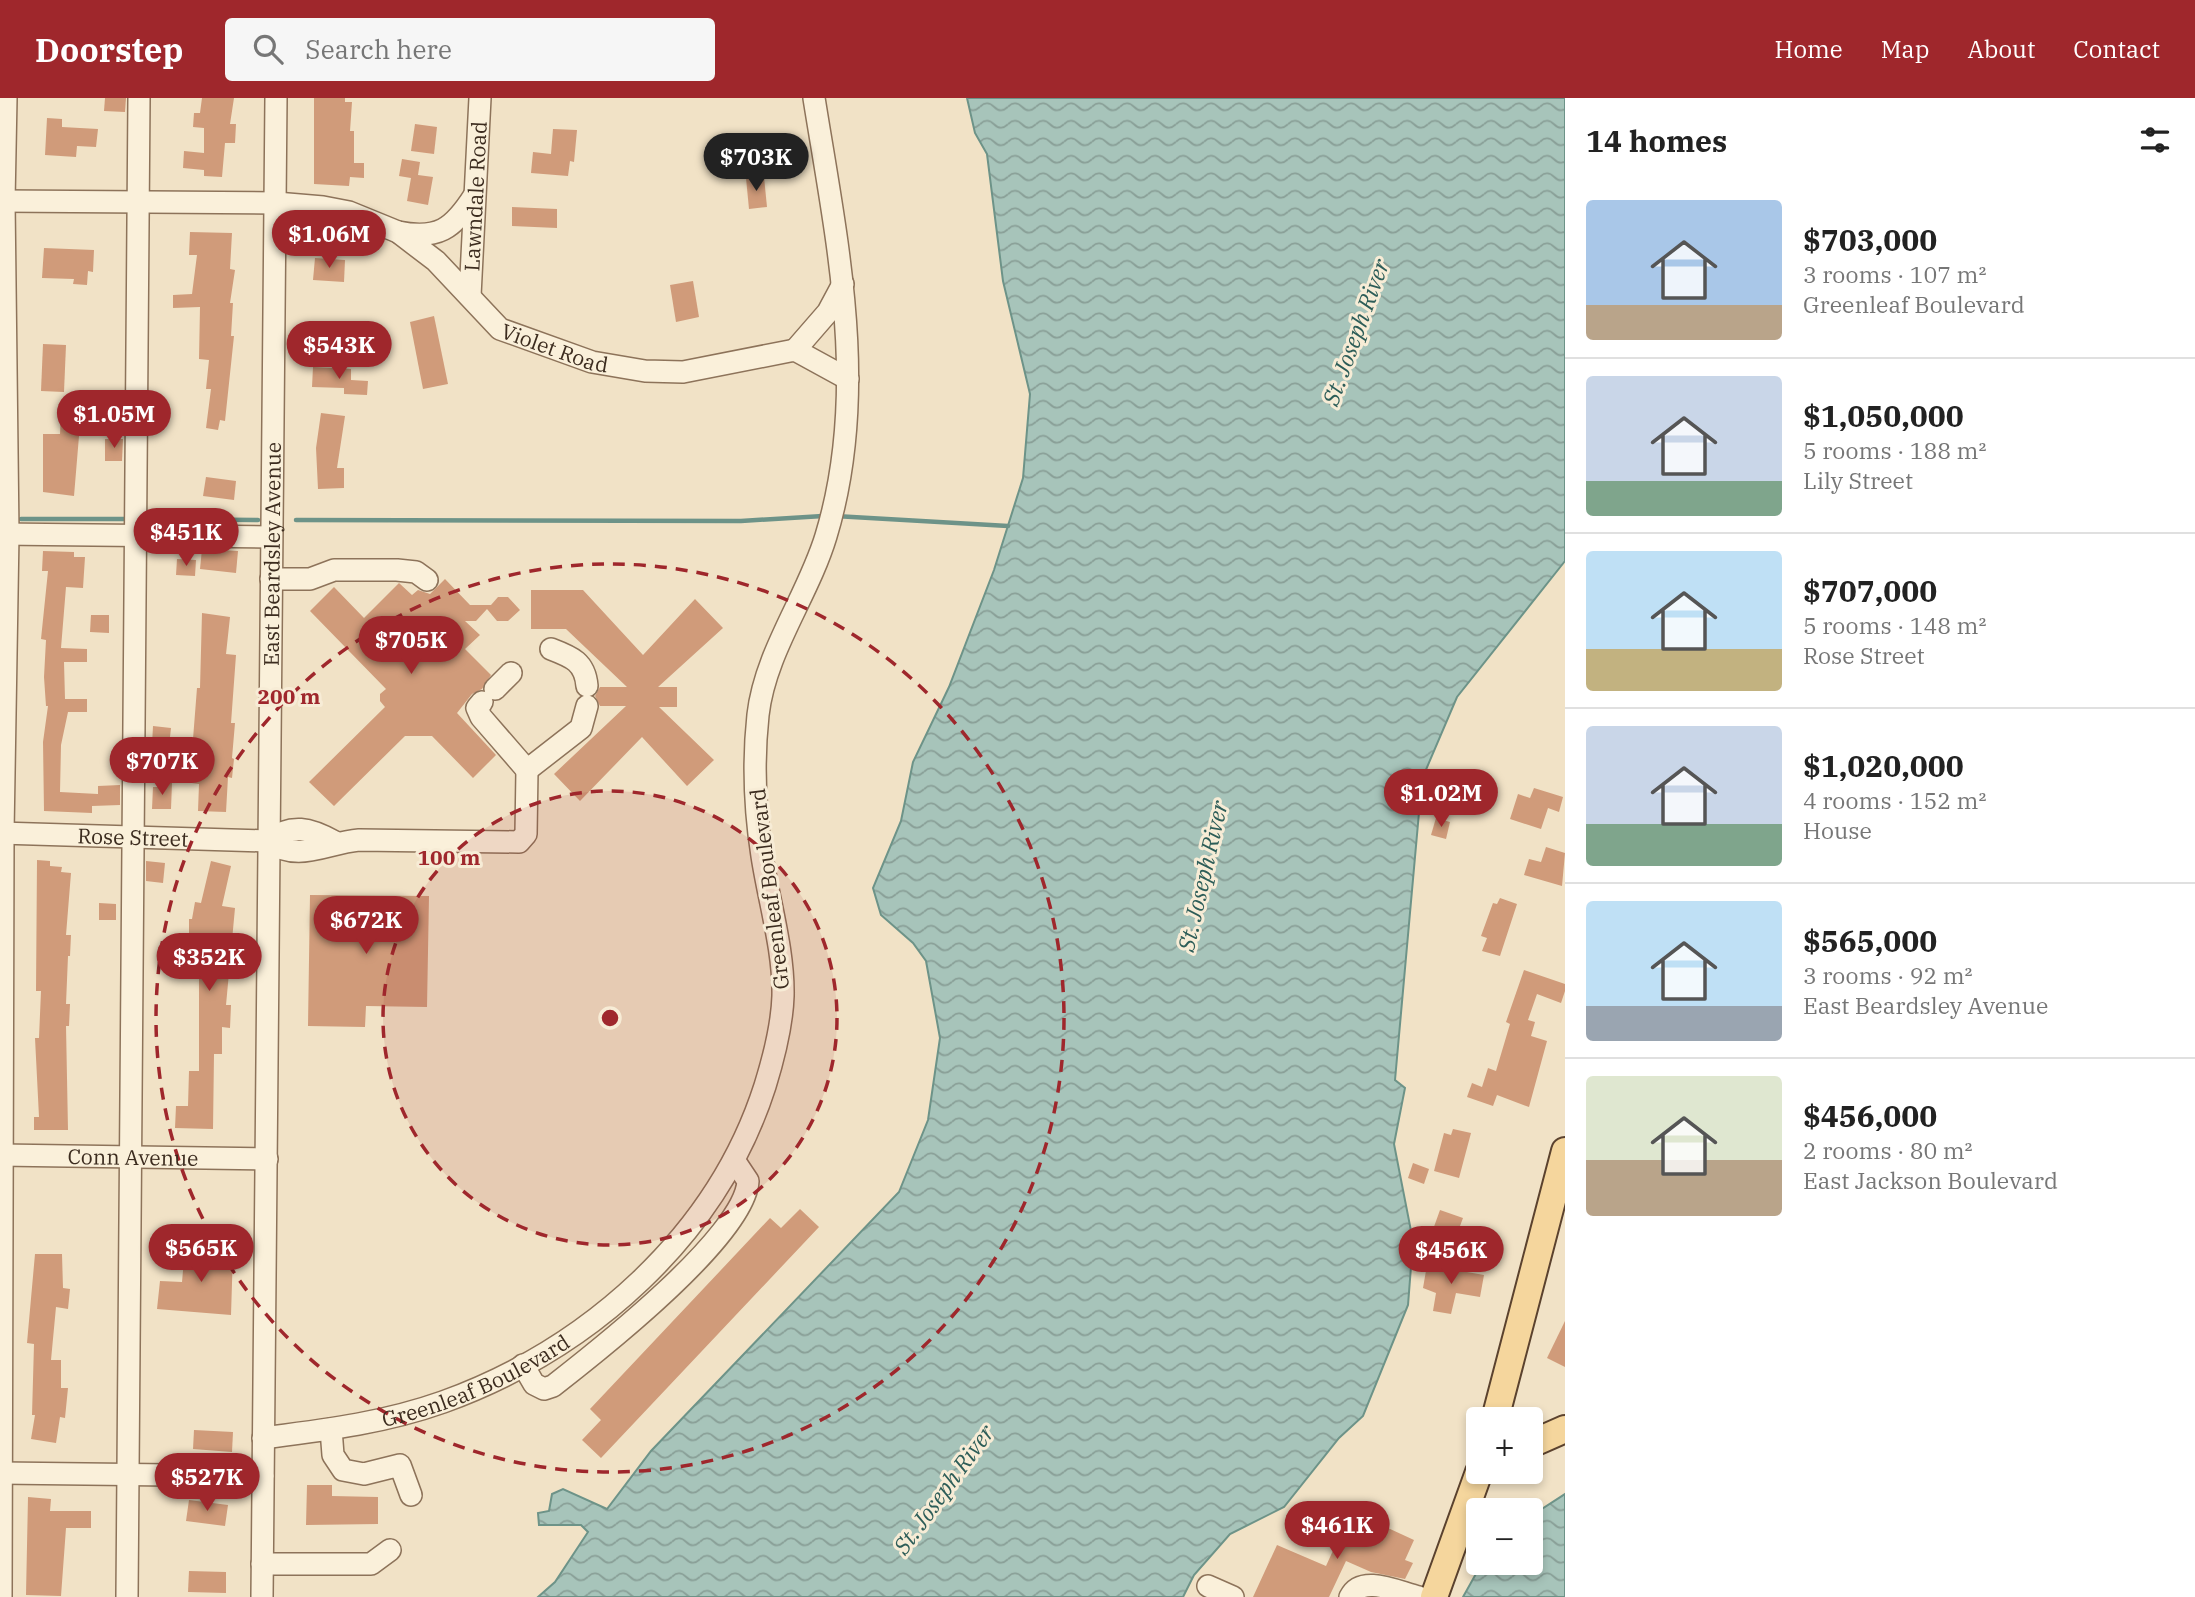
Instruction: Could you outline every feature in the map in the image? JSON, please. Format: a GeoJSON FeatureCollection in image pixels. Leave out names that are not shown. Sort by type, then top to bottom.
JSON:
{"type":"FeatureCollection","features":[{"type":"Feature","properties":{"kind":"main road"},"geometry":{"type":"LineString","coordinates":[[1498,1407],[1565,1151]]}},
{"type":"Feature","properties":{"kind":"main road"},"geometry":{"type":"LineString","coordinates":[[1504,1383],[1514,1407]]}},
{"type":"Feature","properties":{"kind":"main road"},"geometry":{"type":"LineString","coordinates":[[1434,1597],[1476,1484]]}},
{"type":"Feature","properties":{"kind":"street"},"geometry":{"type":"LineString","coordinates":[[1,1597],[1,833],[4,534],[2,201],[6,98]]}},
{"type":"Feature","properties":{"kind":"street"},"geometry":{"type":"LineString","coordinates":[[127,1597],[139,98]]}},
{"type":"Feature","properties":{"kind":"street","name":"East Beardsley Avenue"},"geometry":{"type":"LineString","coordinates":[[262,1597],[276,98]]}},
{"type":"Feature","properties":{"kind":"street","name":"Lawndale Road"},"geometry":{"type":"LineString","coordinates":[[470,296],[480,98]]}},
{"type":"Feature","properties":{"kind":"street","name":"Greenleaf Boulevard"},"geometry":{"type":"LineString","coordinates":[[263,1438],[369,1424],[443,1402],[523,1365],[585,1328],[639,1284],[695,1222],[734,1160],[757,1110],[776,1050],[783,995],[760,838],[756,784],[758,713],[766,679],[826,535],[844,445],[849,379],[844,283],[814,98]]}},
{"type":"Feature","properties":{"kind":"street"},"geometry":{"type":"LineString","coordinates":[[398,232],[418,236],[440,232],[459,219],[475,194]]}},
{"type":"Feature","properties":{"kind":"street","name":"Violet Road"},"geometry":{"type":"LineString","coordinates":[[2,201],[276,203],[349,212],[398,232],[436,261],[500,329],[592,362],[645,371],[683,372],[795,349]]}},
{"type":"Feature","properties":{"kind":"street"},"geometry":{"type":"LineString","coordinates":[[844,283],[828,312],[795,349],[849,379]]}},
{"type":"Feature","properties":{"kind":"street"},"geometry":{"type":"LineString","coordinates":[[4,534],[271,537]]}},
{"type":"Feature","properties":{"kind":"street"},"geometry":{"type":"LineString","coordinates":[[271,579],[310,579],[334,570],[397,570],[416,572],[427,580]]}},
{"type":"Feature","properties":{"kind":"street"},"geometry":{"type":"LineString","coordinates":[[527,770],[582,728],[587,696],[586,673],[578,660],[551,649]]}},
{"type":"Feature","properties":{"kind":"street"},"geometry":{"type":"LineString","coordinates":[[268,841],[282,830],[313,830],[335,842],[519,842],[526,834],[527,770],[513,757],[508,744],[481,718],[477,708],[511,673]]}},
{"type":"Feature","properties":{"kind":"street","name":"Rose Street"},"geometry":{"type":"LineString","coordinates":[[1,833],[268,841]]}},
{"type":"Feature","properties":{"kind":"street","name":"Conn Avenue"},"geometry":{"type":"LineString","coordinates":[[2,1155],[267,1159]]}},
{"type":"Feature","properties":{"kind":"street"},"geometry":{"type":"LineString","coordinates":[[523,1365],[534,1384],[544,1389],[554,1386],[653,1307],[743,1204],[748,1191],[748,1181],[734,1160]]}},
{"type":"Feature","properties":{"kind":"street"},"geometry":{"type":"LineString","coordinates":[[331,1429],[333,1455],[343,1470],[364,1474],[400,1465],[411,1496]]}},
{"type":"Feature","properties":{"kind":"street"},"geometry":{"type":"LineString","coordinates":[[2,1473],[263,1476]]}},
{"type":"Feature","properties":{"kind":"street"},"geometry":{"type":"LineString","coordinates":[[262,1564],[371,1564],[390,1550]]}},
{"type":"Feature","properties":{"kind":"street"},"geometry":{"type":"LineString","coordinates":[[1350,1597],[1359,1587],[1371,1585],[1419,1597]]}},
{"type":"Feature","properties":{"kind":"street"},"geometry":{"type":"LineString","coordinates":[[1208,1586],[1233,1597]]}},
{"type":"Feature","properties":{"kind":"water","name":"St. Joseph River"},"geometry":{"type":"Polygon","coordinates":[[[967,98],[1565,98],[1565,561],[1457,697],[1422,779],[1395,1080],[1405,1088],[1394,1144],[1413,1241],[1408,1305],[1363,1416],[1339,1438],[1284,1507],[1230,1534],[1194,1575],[1183,1597],[538,1597],[555,1582],[588,1532],[581,1525],[539,1525],[538,1513],[549,1511],[552,1494],[563,1489],[607,1509],[651,1451],[899,1192],[928,1120],[940,1038],[926,961],[913,943],[881,915],[873,888],[901,821],[913,762],[949,687],[994,570],[1023,478],[1030,394],[1003,281],[987,154],[975,133],[967,98]]]}},
{"type":"Feature","properties":{"kind":"water"},"geometry":{"type":"Polygon","coordinates":[[[1565,1494],[1565,1597],[1463,1597],[1475,1575],[1543,1575],[1543,1508],[1565,1494]]]}},
{"type":"Feature","properties":{"kind":"building"},"geometry":{"type":"Polygon","coordinates":[[[105,98],[126,98],[125,112],[104,111],[105,98]]]}},
{"type":"Feature","properties":{"kind":"building"},"geometry":{"type":"Polygon","coordinates":[[[202,98],[234,98],[230,124],[236,124],[235,143],[225,143],[222,177],[204,176],[204,170],[183,168],[184,151],[204,153],[204,128],[193,127],[194,113],[200,113],[202,98]]]}},
{"type":"Feature","properties":{"kind":"building"},"geometry":{"type":"Polygon","coordinates":[[[314,98],[345,98],[345,102],[352,102],[350,131],[354,131],[354,163],[364,163],[364,178],[350,177],[349,186],[314,184],[314,98]]]}},
{"type":"Feature","properties":{"kind":"building"},"geometry":{"type":"Polygon","coordinates":[[[47,118],[62,119],[62,127],[98,129],[96,147],[77,146],[76,157],[45,155],[47,118]]]}},
{"type":"Feature","properties":{"kind":"building"},"geometry":{"type":"Polygon","coordinates":[[[415,124],[437,127],[434,154],[411,151],[415,124]]]}},
{"type":"Feature","properties":{"kind":"building"},"geometry":{"type":"Polygon","coordinates":[[[553,129],[577,130],[574,162],[570,161],[568,176],[531,173],[533,152],[551,154],[553,129]]]}},
{"type":"Feature","properties":{"kind":"building"},"geometry":{"type":"Polygon","coordinates":[[[402,159],[420,162],[418,175],[433,177],[428,205],[407,201],[411,178],[399,176],[402,159]]]}},
{"type":"Feature","properties":{"kind":"building"},"geometry":{"type":"Polygon","coordinates":[[[764,177],[767,207],[749,209],[746,178],[764,177]]]}},
{"type":"Feature","properties":{"kind":"building"},"geometry":{"type":"Polygon","coordinates":[[[512,207],[557,209],[557,228],[512,226],[512,207]]]}},
{"type":"Feature","properties":{"kind":"building"},"geometry":{"type":"Polygon","coordinates":[[[190,232],[232,233],[230,269],[235,270],[230,303],[233,303],[231,336],[234,336],[225,421],[220,420],[218,430],[206,428],[211,389],[206,389],[209,360],[199,359],[200,307],[173,308],[173,295],[192,294],[197,255],[189,255],[190,232]]]}},
{"type":"Feature","properties":{"kind":"building"},"geometry":{"type":"Polygon","coordinates":[[[44,248],[94,250],[93,272],[88,271],[87,285],[73,284],[74,279],[42,278],[44,248]]]}},
{"type":"Feature","properties":{"kind":"building"},"geometry":{"type":"Polygon","coordinates":[[[315,258],[345,260],[344,282],[313,280],[315,258]]]}},
{"type":"Feature","properties":{"kind":"building"},"geometry":{"type":"Polygon","coordinates":[[[693,281],[699,317],[676,322],[670,285],[693,281]]]}},
{"type":"Feature","properties":{"kind":"building"},"geometry":{"type":"Polygon","coordinates":[[[434,316],[448,384],[423,389],[410,322],[434,316]]]}},
{"type":"Feature","properties":{"kind":"building"},"geometry":{"type":"Polygon","coordinates":[[[335,325],[341,346],[319,351],[316,339],[321,337],[319,330],[335,325]]]}},
{"type":"Feature","properties":{"kind":"building"},"geometry":{"type":"Polygon","coordinates":[[[43,344],[66,345],[64,392],[41,391],[43,344]]]}},
{"type":"Feature","properties":{"kind":"building"},"geometry":{"type":"Polygon","coordinates":[[[313,367],[351,369],[351,380],[368,381],[367,395],[344,394],[344,388],[312,387],[313,367]]]}},
{"type":"Feature","properties":{"kind":"building"},"geometry":{"type":"Polygon","coordinates":[[[61,411],[81,412],[74,496],[43,492],[43,434],[60,434],[61,411]]]}},
{"type":"Feature","properties":{"kind":"building"},"geometry":{"type":"Polygon","coordinates":[[[321,413],[345,416],[337,468],[344,468],[344,488],[318,489],[316,448],[321,413]]]}},
{"type":"Feature","properties":{"kind":"building"},"geometry":{"type":"Polygon","coordinates":[[[105,439],[123,439],[122,461],[105,461],[105,439]]]}},
{"type":"Feature","properties":{"kind":"building"},"geometry":{"type":"Polygon","coordinates":[[[206,477],[236,481],[234,500],[203,496],[206,477]]]}},
{"type":"Feature","properties":{"kind":"building"},"geometry":{"type":"Polygon","coordinates":[[[202,549],[238,551],[236,573],[200,569],[202,549]]]}},
{"type":"Feature","properties":{"kind":"building"},"geometry":{"type":"Polygon","coordinates":[[[43,551],[74,552],[74,557],[85,557],[83,588],[66,587],[61,648],[87,649],[87,662],[64,662],[65,699],[87,699],[87,712],[68,712],[61,745],[60,792],[98,794],[98,786],[120,785],[120,805],[92,806],[92,813],[44,811],[43,742],[48,706],[44,677],[46,640],[41,639],[48,571],[42,571],[43,551]]]}},
{"type":"Feature","properties":{"kind":"building"},"geometry":{"type":"Polygon","coordinates":[[[177,559],[196,560],[195,576],[176,575],[177,559]]]}},
{"type":"Feature","properties":{"kind":"building"},"geometry":{"type":"Polygon","coordinates":[[[445,579],[470,605],[491,605],[498,597],[508,597],[520,610],[508,621],[497,621],[487,609],[476,621],[465,621],[480,635],[465,649],[491,675],[482,689],[472,694],[457,713],[496,755],[473,778],[432,736],[405,736],[334,806],[309,782],[385,707],[380,701],[380,694],[386,689],[310,611],[334,587],[364,618],[399,583],[412,595],[418,590],[430,594],[445,579]]]}},
{"type":"Feature","properties":{"kind":"building"},"geometry":{"type":"Polygon","coordinates":[[[531,590],[583,590],[643,655],[695,599],[723,628],[658,687],[677,687],[677,707],[659,707],[714,760],[687,786],[642,737],[580,801],[554,774],[626,706],[600,706],[595,696],[600,687],[627,687],[566,629],[531,629],[531,590]]]}},
{"type":"Feature","properties":{"kind":"building"},"geometry":{"type":"Polygon","coordinates":[[[202,613],[230,617],[226,654],[236,655],[231,723],[235,723],[234,759],[232,778],[228,777],[226,812],[198,811],[199,784],[170,780],[170,775],[161,774],[165,746],[152,745],[153,726],[171,728],[170,737],[193,739],[197,688],[200,688],[202,613]]]}},
{"type":"Feature","properties":{"kind":"building"},"geometry":{"type":"Polygon","coordinates":[[[91,615],[109,615],[109,633],[90,632],[91,615]]]}},
{"type":"Feature","properties":{"kind":"building"},"geometry":{"type":"Polygon","coordinates":[[[160,783],[172,783],[171,809],[152,809],[153,787],[159,787],[160,783]]]}},
{"type":"Feature","properties":{"kind":"building"},"geometry":{"type":"Polygon","coordinates":[[[1534,788],[1563,797],[1559,812],[1548,808],[1541,829],[1510,819],[1518,794],[1530,798],[1534,788]]]}},
{"type":"Feature","properties":{"kind":"building"},"geometry":{"type":"Polygon","coordinates":[[[1436,818],[1450,822],[1446,839],[1431,835],[1436,818]]]}},
{"type":"Feature","properties":{"kind":"building"},"geometry":{"type":"Polygon","coordinates":[[[1546,847],[1565,853],[1562,886],[1524,875],[1529,859],[1541,862],[1546,847]]]}},
{"type":"Feature","properties":{"kind":"building"},"geometry":{"type":"Polygon","coordinates":[[[37,860],[50,861],[50,866],[62,867],[61,872],[71,873],[66,935],[71,935],[66,1004],[70,1004],[69,1026],[66,1026],[68,1130],[34,1130],[34,1117],[39,1117],[35,1038],[39,1038],[41,991],[36,991],[37,860]]]}},
{"type":"Feature","properties":{"kind":"building"},"geometry":{"type":"Polygon","coordinates":[[[146,861],[165,863],[163,883],[146,881],[146,861]]]}},
{"type":"Feature","properties":{"kind":"building"},"geometry":{"type":"Polygon","coordinates":[[[211,861],[231,866],[222,906],[235,908],[226,1005],[231,1005],[230,1028],[222,1027],[222,1054],[214,1054],[213,1129],[175,1128],[176,1106],[188,1106],[189,1071],[199,1071],[199,960],[189,961],[189,919],[192,919],[195,902],[201,903],[211,861]]]}},
{"type":"Feature","properties":{"kind":"building"},"geometry":{"type":"Polygon","coordinates":[[[310,895],[429,896],[427,1007],[366,1006],[365,1027],[308,1026],[310,895]]]}},
{"type":"Feature","properties":{"kind":"building"},"geometry":{"type":"Polygon","coordinates":[[[1500,898],[1517,904],[1500,956],[1482,951],[1487,938],[1481,936],[1493,903],[1497,904],[1500,898]]]}},
{"type":"Feature","properties":{"kind":"building"},"geometry":{"type":"Polygon","coordinates":[[[99,903],[116,904],[116,920],[99,920],[99,903]]]}},
{"type":"Feature","properties":{"kind":"building"},"geometry":{"type":"Polygon","coordinates":[[[1524,970],[1565,984],[1565,991],[1561,1003],[1537,994],[1528,1020],[1535,1022],[1531,1036],[1547,1041],[1529,1107],[1497,1095],[1493,1106],[1467,1097],[1472,1083],[1482,1087],[1488,1068],[1496,1071],[1510,1024],[1506,1022],[1524,970]]]}},
{"type":"Feature","properties":{"kind":"building"},"geometry":{"type":"Polygon","coordinates":[[[1453,1129],[1471,1133],[1459,1178],[1434,1171],[1444,1133],[1451,1135],[1453,1129]]]}},
{"type":"Feature","properties":{"kind":"building"},"geometry":{"type":"Polygon","coordinates":[[[1413,1163],[1429,1169],[1424,1184],[1408,1178],[1413,1163]]]}},
{"type":"Feature","properties":{"kind":"building"},"geometry":{"type":"Polygon","coordinates":[[[800,1209],[819,1227],[601,1458],[582,1440],[601,1420],[590,1409],[770,1218],[781,1228],[800,1209]]]}},
{"type":"Feature","properties":{"kind":"building"},"geometry":{"type":"Polygon","coordinates":[[[1440,1210],[1463,1218],[1457,1234],[1471,1239],[1466,1254],[1451,1248],[1453,1243],[1431,1235],[1440,1210]]]}},
{"type":"Feature","properties":{"kind":"building"},"geometry":{"type":"Polygon","coordinates":[[[185,1248],[233,1251],[231,1315],[157,1309],[160,1281],[182,1282],[185,1248]]]}},
{"type":"Feature","properties":{"kind":"building"},"geometry":{"type":"Polygon","coordinates":[[[35,1254],[62,1254],[63,1288],[70,1289],[68,1309],[56,1307],[51,1360],[61,1360],[61,1388],[68,1388],[65,1418],[60,1417],[56,1443],[31,1439],[35,1415],[32,1415],[34,1344],[27,1343],[35,1254]]]}},
{"type":"Feature","properties":{"kind":"building"},"geometry":{"type":"Polygon","coordinates":[[[1427,1265],[1484,1275],[1480,1297],[1456,1293],[1451,1314],[1433,1311],[1436,1293],[1423,1288],[1427,1265]]]}},
{"type":"Feature","properties":{"kind":"building"},"geometry":{"type":"Polygon","coordinates":[[[1565,1321],[1565,1367],[1547,1358],[1565,1321]]]}},
{"type":"Feature","properties":{"kind":"building"},"geometry":{"type":"Polygon","coordinates":[[[194,1430],[233,1432],[232,1452],[193,1449],[194,1430]]]}},
{"type":"Feature","properties":{"kind":"building"},"geometry":{"type":"Polygon","coordinates":[[[307,1485],[332,1485],[332,1496],[378,1497],[378,1524],[306,1525],[307,1485]]]}},
{"type":"Feature","properties":{"kind":"building"},"geometry":{"type":"Polygon","coordinates":[[[28,1497],[51,1499],[50,1511],[91,1511],[91,1528],[66,1528],[61,1596],[26,1595],[28,1497]]]}},
{"type":"Feature","properties":{"kind":"building"},"geometry":{"type":"Polygon","coordinates":[[[189,1500],[228,1505],[225,1526],[186,1521],[189,1500]]]}},
{"type":"Feature","properties":{"kind":"building"},"geometry":{"type":"Polygon","coordinates":[[[1351,1511],[1414,1540],[1405,1560],[1413,1563],[1405,1579],[1371,1572],[1346,1561],[1329,1597],[1253,1597],[1277,1545],[1326,1566],[1351,1511]]]}},
{"type":"Feature","properties":{"kind":"building"},"geometry":{"type":"Polygon","coordinates":[[[189,1571],[226,1572],[226,1593],[188,1592],[189,1571]]]}},
{"type":"Feature","properties":{"kind":"waterway"},"geometry":{"type":"LineString","coordinates":[[296,520],[741,521],[823,516]]}},
{"type":"Feature","properties":{"kind":"waterway"},"geometry":{"type":"LineString","coordinates":[[835,516],[1008,526]]}},
{"type":"Feature","properties":{"kind":"waterway"},"geometry":{"type":"LineString","coordinates":[[21,519],[129,519]]}},
{"type":"Feature","properties":{"kind":"waterway"},"geometry":{"type":"LineString","coordinates":[[141,519],[258,520]]}}]}
